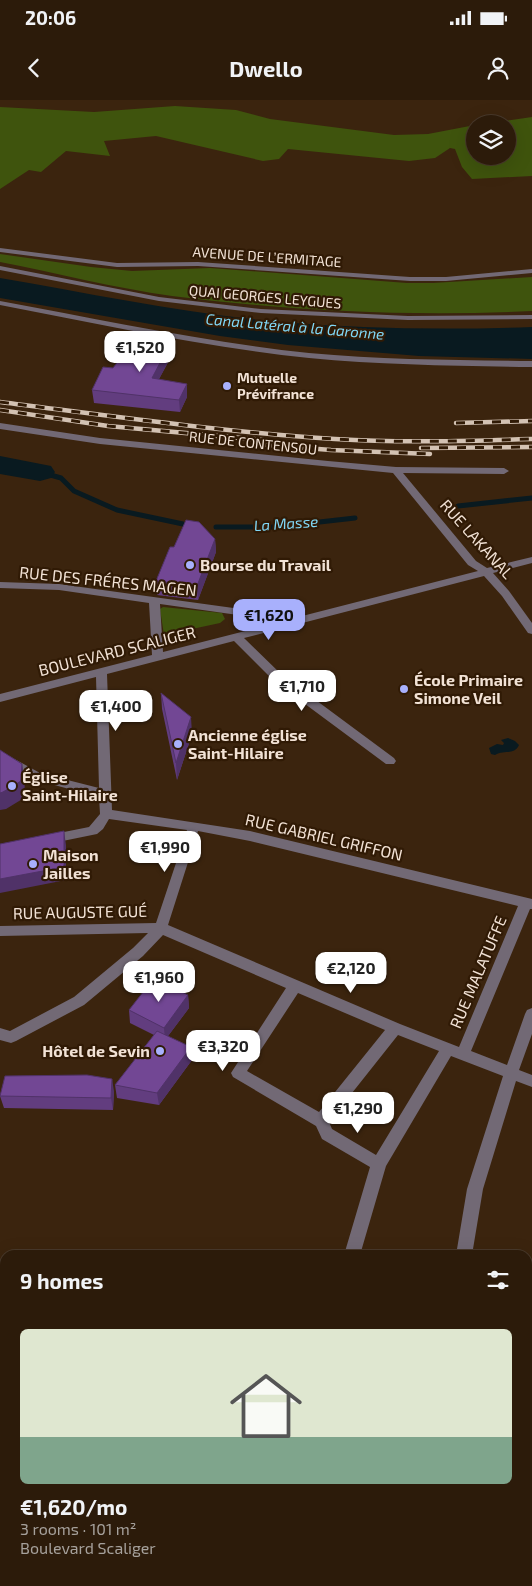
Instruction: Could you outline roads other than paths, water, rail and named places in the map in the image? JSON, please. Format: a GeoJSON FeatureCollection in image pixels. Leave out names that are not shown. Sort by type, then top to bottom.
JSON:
{"type":"FeatureCollection","features":[{"type":"Feature","properties":{"kind":"street","name":"AVENUE DE L’ERMITAGE"},"geometry":{"type":"LineString","coordinates":[[0,250],[117,265],[198,264],[410,279],[446,279],[532,272]]}},
{"type":"Feature","properties":{"kind":"street","name":"QUAI GEORGES LEYGUES"},"geometry":{"type":"LineString","coordinates":[[0,268],[159,299],[261,311],[408,318],[532,317]]}},
{"type":"Feature","properties":{"kind":"street"},"geometry":{"type":"LineString","coordinates":[[0,303],[243,346],[309,355],[532,368]]}},
{"type":"Feature","properties":{"kind":"street"},"geometry":{"type":"LineString","coordinates":[[418,362],[532,364]]}},
{"type":"Feature","properties":{"kind":"street","name":"RUE DE CONTENSOU"},"geometry":{"type":"LineString","coordinates":[[0,426],[100,441],[396,470],[504,471]]}},
{"type":"Feature","properties":{"kind":"street","name":"RUE LAKANAL"},"geometry":{"type":"LineString","coordinates":[[396,470],[472,563],[486,572],[532,631]]}},
{"type":"Feature","properties":{"kind":"street","name":"BOULEVARD SCALIGER"},"geometry":{"type":"LineString","coordinates":[[0,698],[532,560]]}},
{"type":"Feature","properties":{"kind":"street","name":"RUE DES FRÉRES MAGEN"},"geometry":{"type":"LineString","coordinates":[[0,585],[59,587],[248,613],[265,629]]}},
{"type":"Feature","properties":{"kind":"street"},"geometry":{"type":"LineString","coordinates":[[154,599],[158,657]]}},
{"type":"Feature","properties":{"kind":"street"},"geometry":{"type":"LineString","coordinates":[[237,636],[278,678],[390,761]]}},
{"type":"Feature","properties":{"kind":"street"},"geometry":{"type":"LineString","coordinates":[[37,840],[93,832],[106,814],[101,672]]}},
{"type":"Feature","properties":{"kind":"street"},"geometry":{"type":"LineString","coordinates":[[0,755],[36,776],[105,794]]}},
{"type":"Feature","properties":{"kind":"street","name":"RUE GABRIEL GRIFFON"},"geometry":{"type":"LineString","coordinates":[[106,814],[250,836],[529,903]]}},
{"type":"Feature","properties":{"kind":"street"},"geometry":{"type":"LineString","coordinates":[[0,1034],[11,1036],[78,1001],[138,952],[161,928],[194,826]]}},
{"type":"Feature","properties":{"kind":"street","name":"RUE MALATUFFE"},"geometry":{"type":"LineString","coordinates":[[463,1054],[529,903]]}},
{"type":"Feature","properties":{"kind":"street"},"geometry":{"type":"LineString","coordinates":[[161,928],[395,1028],[532,1081]]}},
{"type":"Feature","properties":{"kind":"street","name":"RUE AUGUSTE GUÉ"},"geometry":{"type":"LineString","coordinates":[[0,931],[161,928]]}},
{"type":"Feature","properties":{"kind":"street"},"geometry":{"type":"LineString","coordinates":[[295,986],[238,1073],[321,1121],[327,1134],[379,1164]]}},
{"type":"Feature","properties":{"kind":"street"},"geometry":{"type":"LineString","coordinates":[[465,1250],[475,1189],[511,1073],[532,1014]]}},
{"type":"Feature","properties":{"kind":"street"},"geometry":{"type":"LineString","coordinates":[[321,1121],[395,1028]]}},
{"type":"Feature","properties":{"kind":"street"},"geometry":{"type":"LineString","coordinates":[[353,1250],[379,1164],[448,1049]]}},
{"type":"Feature","properties":{"kind":"water","name":"Canal Latéral à la Garonne"},"geometry":{"type":"Polygon","coordinates":[[[0,278],[175,309],[281,322],[407,328],[532,327],[532,359],[419,356],[288,345],[220,336],[0,298],[0,278]]]}},
{"type":"Feature","properties":{"kind":"water"},"geometry":{"type":"Polygon","coordinates":[[[508,738],[519,745],[517,748],[495,755],[491,754],[489,748],[497,744],[503,745],[504,743],[501,740],[508,738]]]}},
{"type":"Feature","properties":{"kind":"waterway","name":"La Masse"},"geometry":{"type":"LineString","coordinates":[[0,465],[40,472]]}},
{"type":"Feature","properties":{"kind":"waterway","name":"La Masse"},"geometry":{"type":"LineString","coordinates":[[40,472],[61,478],[74,491],[117,510],[183,524]]}},
{"type":"Feature","properties":{"kind":"waterway","name":"La Masse"},"geometry":{"type":"LineString","coordinates":[[458,506],[532,498]]}},
{"type":"Feature","properties":{"kind":"waterway","name":"La Masse"},"geometry":{"type":"LineString","coordinates":[[216,527],[275,527],[355,518]]}},
{"type":"Feature","properties":{"kind":"railway"},"geometry":{"type":"LineString","coordinates":[[0,402],[209,428],[335,439],[409,441],[532,439]]}},
{"type":"Feature","properties":{"kind":"railway"},"geometry":{"type":"LineString","coordinates":[[0,410],[108,426],[263,440]]}},
{"type":"Feature","properties":{"kind":"railway"},"geometry":{"type":"LineString","coordinates":[[456,423],[532,421]]}},
{"type":"Feature","properties":{"kind":"railway"},"geometry":{"type":"LineString","coordinates":[[255,444],[331,450],[430,454]]}},
{"type":"Feature","properties":{"kind":"railway"},"geometry":{"type":"LineString","coordinates":[[421,448],[532,447]]}},
{"type":"Feature","properties":{"kind":"place","name":"Mutuelle Prévifrance"},"geometry":{"type":"Point","coordinates":[227,386]}},
{"type":"Feature","properties":{"kind":"place","name":"Bourse du Travail"},"geometry":{"type":"Point","coordinates":[190,565]}},
{"type":"Feature","properties":{"kind":"place","name":"École Primaire Simone Veil"},"geometry":{"type":"Point","coordinates":[404,689]}},
{"type":"Feature","properties":{"kind":"place","name":"Ancienne église Saint-Hilaire"},"geometry":{"type":"Point","coordinates":[178,744]}},
{"type":"Feature","properties":{"kind":"place","name":"Église Saint-Hilaire"},"geometry":{"type":"Point","coordinates":[12,786]}},
{"type":"Feature","properties":{"kind":"place","name":"Maison Jailles"},"geometry":{"type":"Point","coordinates":[33,864]}},
{"type":"Feature","properties":{"kind":"place","name":"Hôtel de Sevin"},"geometry":{"type":"Point","coordinates":[160,1051]}}]}
